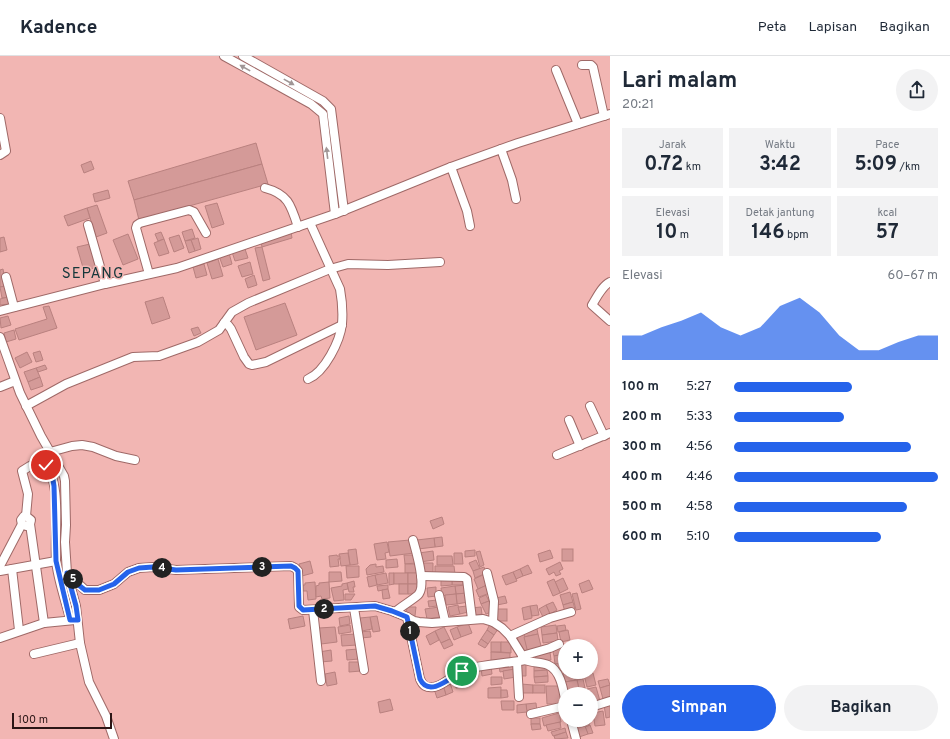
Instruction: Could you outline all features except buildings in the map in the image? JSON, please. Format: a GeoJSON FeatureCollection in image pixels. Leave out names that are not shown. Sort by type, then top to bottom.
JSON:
{"type":"FeatureCollection","features":[{"type":"Feature","properties":{"kind":"street"},"geometry":{"type":"LineString","coordinates":[[243,56],[327,104],[331,109],[344,211]]}},
{"type":"Feature","properties":{"kind":"street"},"geometry":{"type":"LineString","coordinates":[[228,57],[317,108],[323,114],[335,214]]}},
{"type":"Feature","properties":{"kind":"street"},"geometry":{"type":"LineString","coordinates":[[0,311],[105,284],[176,268],[344,211],[451,167],[501,149],[607,115],[593,67],[591,65],[582,65]]}},
{"type":"Feature","properties":{"kind":"street"},"geometry":{"type":"LineString","coordinates":[[556,70],[578,124]]}},
{"type":"Feature","properties":{"kind":"street"},"geometry":{"type":"LineString","coordinates":[[0,118],[6,151],[0,155]]}},
{"type":"Feature","properties":{"kind":"street"},"geometry":{"type":"LineString","coordinates":[[324,128],[333,126]]}},
{"type":"Feature","properties":{"kind":"street"},"geometry":{"type":"LineString","coordinates":[[501,149],[512,180],[516,199]]}},
{"type":"Feature","properties":{"kind":"street"},"geometry":{"type":"LineString","coordinates":[[451,167],[465,205],[470,226]]}},
{"type":"Feature","properties":{"kind":"street"},"geometry":{"type":"LineString","coordinates":[[331,184],[340,182]]}},
{"type":"Feature","properties":{"kind":"street"},"geometry":{"type":"LineString","coordinates":[[265,188],[280,193],[286,199],[298,227]]}},
{"type":"Feature","properties":{"kind":"street"},"geometry":{"type":"LineString","coordinates":[[149,274],[136,228],[140,222],[189,210],[194,212],[206,234]]}},
{"type":"Feature","properties":{"kind":"street"},"geometry":{"type":"LineString","coordinates":[[308,379],[320,371],[328,360],[336,344],[342,325],[342,299],[340,289],[310,222]]}},
{"type":"Feature","properties":{"kind":"street"},"geometry":{"type":"LineString","coordinates":[[88,225],[105,284]]}},
{"type":"Feature","properties":{"kind":"street"},"geometry":{"type":"LineString","coordinates":[[26,406],[66,384],[133,357],[162,355],[198,342],[219,330],[232,312],[248,303],[330,268],[348,264],[388,265],[440,262]]}},
{"type":"Feature","properties":{"kind":"street"},"geometry":{"type":"LineString","coordinates":[[6,277],[14,308]]}},
{"type":"Feature","properties":{"kind":"street"},"geometry":{"type":"LineString","coordinates":[[610,282],[607,283],[592,304],[610,321]]}},
{"type":"Feature","properties":{"kind":"street"},"geometry":{"type":"LineString","coordinates":[[224,323],[231,329],[244,358],[249,364],[252,365],[266,362],[342,325]]}},
{"type":"Feature","properties":{"kind":"street"},"geometry":{"type":"LineString","coordinates":[[0,337],[26,406],[62,472],[65,481],[65,542],[67,573],[76,606],[74,620]]}},
{"type":"Feature","properties":{"kind":"street"},"geometry":{"type":"LineString","coordinates":[[0,386],[15,380]]}},
{"type":"Feature","properties":{"kind":"street"},"geometry":{"type":"LineString","coordinates":[[557,455],[607,435],[590,406]]}},
{"type":"Feature","properties":{"kind":"street"},"geometry":{"type":"LineString","coordinates":[[569,420],[580,446]]}},
{"type":"Feature","properties":{"kind":"street"},"geometry":{"type":"LineString","coordinates":[[50,452],[82,445],[93,447],[116,456],[135,460]]}},
{"type":"Feature","properties":{"kind":"street"},"geometry":{"type":"LineString","coordinates":[[0,566],[26,524],[31,520],[26,516],[28,494],[22,471],[30,466],[43,462],[49,471],[54,486],[56,561],[74,620],[89,682],[108,720],[114,739]]}},
{"type":"Feature","properties":{"kind":"street"},"geometry":{"type":"LineString","coordinates":[[26,524],[36,564],[44,623]]}},
{"type":"Feature","properties":{"kind":"street"},"geometry":{"type":"LineString","coordinates":[[395,612],[419,594],[422,585],[413,540]]}},
{"type":"Feature","properties":{"kind":"street"},"geometry":{"type":"LineString","coordinates":[[0,571],[56,561]]}},
{"type":"Feature","properties":{"kind":"street"},"geometry":{"type":"LineString","coordinates":[[67,573],[85,590],[99,590],[114,584],[128,572],[139,568],[153,567],[176,570],[291,566],[298,571],[299,606],[303,610],[375,606],[419,622],[483,618],[493,622],[510,636],[522,659],[519,697]]}},
{"type":"Feature","properties":{"kind":"street"},"geometry":{"type":"LineString","coordinates":[[12,569],[19,630]]}},
{"type":"Feature","properties":{"kind":"street"},"geometry":{"type":"LineString","coordinates":[[487,573],[494,601],[493,622]]}},
{"type":"Feature","properties":{"kind":"street"},"geometry":{"type":"LineString","coordinates":[[420,576],[465,578],[468,581],[472,619]]}},
{"type":"Feature","properties":{"kind":"street"},"geometry":{"type":"LineString","coordinates":[[439,595],[445,621]]}},
{"type":"Feature","properties":{"kind":"street"},"geometry":{"type":"LineString","coordinates":[[354,608],[364,670]]}},
{"type":"Feature","properties":{"kind":"street"},"geometry":{"type":"LineString","coordinates":[[313,610],[321,681]]}},
{"type":"Feature","properties":{"kind":"street"},"geometry":{"type":"LineString","coordinates":[[510,636],[550,618],[571,612]]}},
{"type":"Feature","properties":{"kind":"street"},"geometry":{"type":"LineString","coordinates":[[407,617],[420,679],[426,687],[441,685],[462,671],[475,667],[522,659],[558,644]]}},
{"type":"Feature","properties":{"kind":"street"},"geometry":{"type":"LineString","coordinates":[[0,638],[19,630],[44,623],[74,620]]}},
{"type":"Feature","properties":{"kind":"street"},"geometry":{"type":"LineString","coordinates":[[34,654],[80,643]]}},
{"type":"Feature","properties":{"kind":"street"},"geometry":{"type":"LineString","coordinates":[[522,659],[552,668],[558,676],[562,687]]}},
{"type":"Feature","properties":{"kind":"street"},"geometry":{"type":"LineString","coordinates":[[598,705],[610,701]]}},
{"type":"Feature","properties":{"kind":"street"},"geometry":{"type":"LineString","coordinates":[[531,714],[558,708]]}},
{"type":"Feature","properties":{"kind":"street"},"geometry":{"type":"LineString","coordinates":[[573,727],[576,739]]}},
{"type":"Feature","properties":{"kind":"district","name":"SEPANG"},"geometry":{"type":"Point","coordinates":[93,273]}},
{"type":"Feature","properties":{"kind":"route"},"geometry":{"type":"LineString","coordinates":[[46,465],[53,480],[54,486],[56,561],[70,620],[78,620],[76,606],[67,573],[85,590],[99,590],[114,584],[128,572],[139,568],[153,567],[176,570],[291,566],[298,571],[299,606],[303,610],[375,606],[407,617],[420,679],[424,686],[441,685],[462,671]]}}]}
